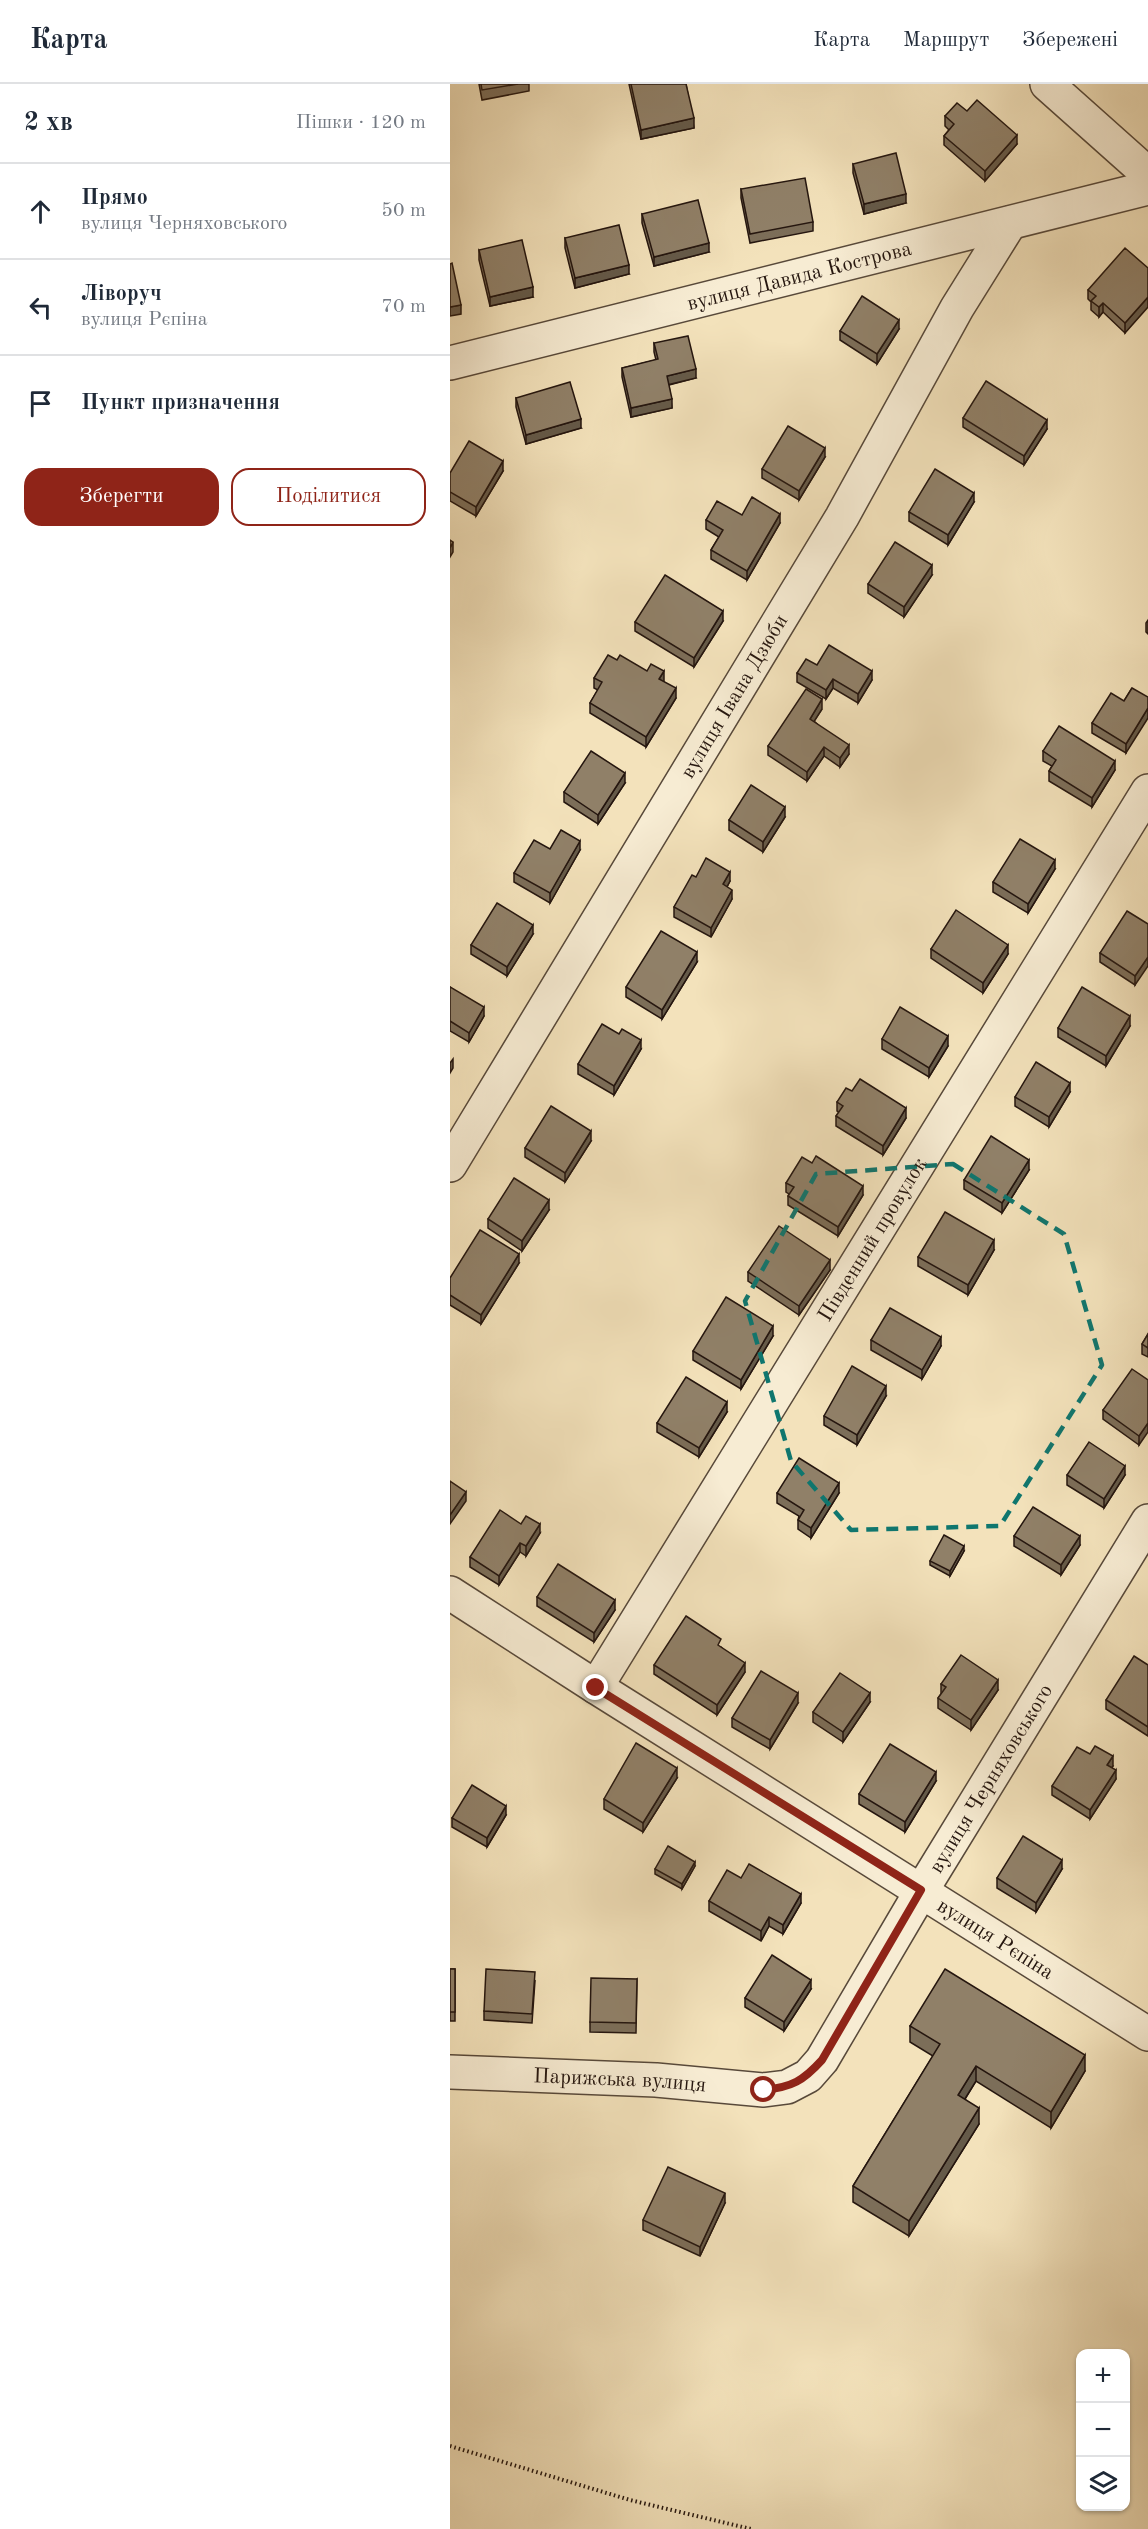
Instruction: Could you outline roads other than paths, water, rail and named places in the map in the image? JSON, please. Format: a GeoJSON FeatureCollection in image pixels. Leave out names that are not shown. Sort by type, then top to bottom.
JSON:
{"type":"FeatureCollection","features":[{"type":"Feature","properties":{"kind":"street"},"geometry":{"type":"LineString","coordinates":[[1059,88],[1148,174]]}},
{"type":"Feature","properties":{"kind":"street","name":"вулиця Давида Кострова"},"geometry":{"type":"LineString","coordinates":[[450,363],[1148,188]]}},
{"type":"Feature","properties":{"kind":"street","name":"вулиця Івана Дзюби"},"geometry":{"type":"LineString","coordinates":[[450,1165],[836,527],[957,308],[1010,223]]}},
{"type":"Feature","properties":{"kind":"street","name":"Південний провулок"},"geometry":{"type":"LineString","coordinates":[[596,1688],[1148,791]]}},
{"type":"Feature","properties":{"kind":"street","name":"вулиця Черняховського"},"geometry":{"type":"LineString","coordinates":[[787,2087],[808,2076],[822,2060],[921,1890],[1148,1521]]}},
{"type":"Feature","properties":{"kind":"street","name":"вулиця Рєпіна"},"geometry":{"type":"LineString","coordinates":[[450,1593],[596,1688],[1148,2034]]}},
{"type":"Feature","properties":{"kind":"street","name":"Парижська вулиця"},"geometry":{"type":"LineString","coordinates":[[450,2072],[656,2080],[764,2090],[787,2087]]}}]}
